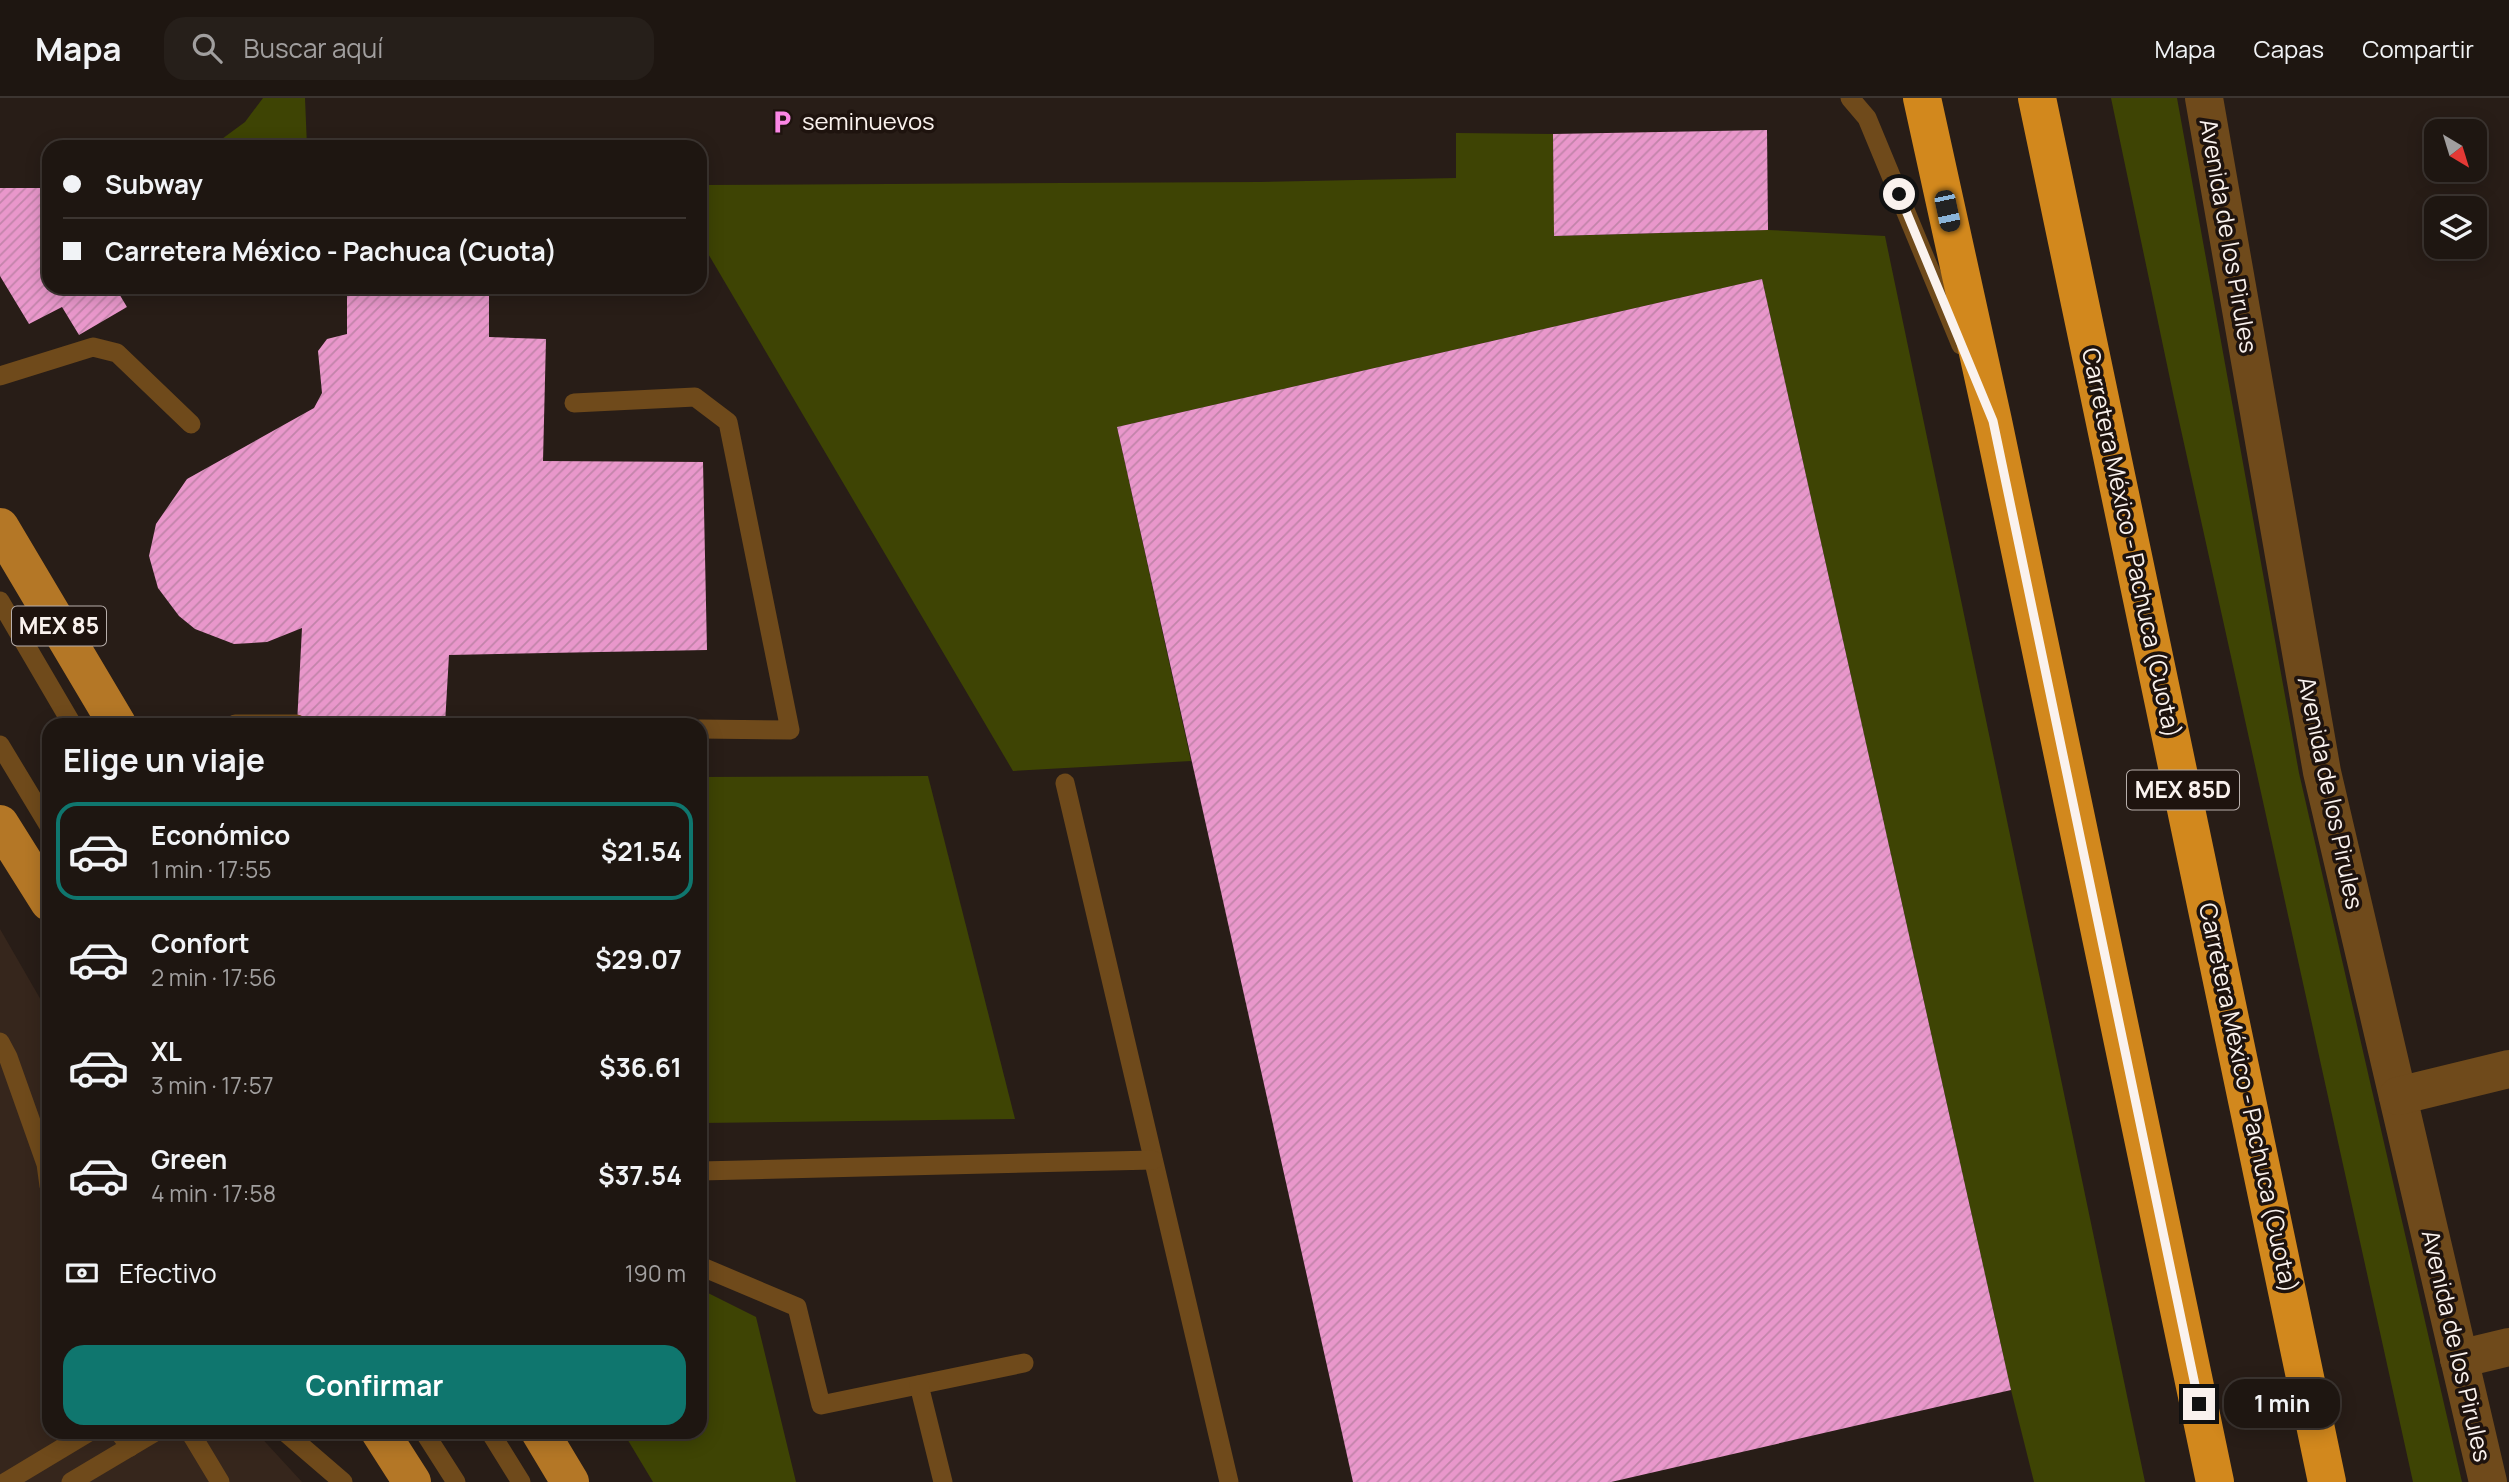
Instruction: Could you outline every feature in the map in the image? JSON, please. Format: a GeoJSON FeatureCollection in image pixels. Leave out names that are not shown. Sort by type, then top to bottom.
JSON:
{"type":"FeatureCollection","features":[{"type":"Feature","properties":{"kind":"highway"},"geometry":{"type":"LineString","coordinates":[[1922,98],[1993,421],[2215,1482]]}},
{"type":"Feature","properties":{"kind":"highway","name":"Carretera México - Pachuca (Cuota)"},"geometry":{"type":"LineString","coordinates":[[2037,98],[2327,1482]]}},
{"type":"Feature","properties":{"kind":"main road","name":"MEX 85"},"geometry":{"type":"LineString","coordinates":[[0,527],[113,718]]}},
{"type":"Feature","properties":{"kind":"main road"},"geometry":{"type":"LineString","coordinates":[[0,824],[42,891]]}},
{"type":"Feature","properties":{"kind":"main road"},"geometry":{"type":"LineString","coordinates":[[384,1439],[412,1482]]}},
{"type":"Feature","properties":{"kind":"main road"},"geometry":{"type":"LineString","coordinates":[[544,1439],[570,1482]]}},
{"type":"Feature","properties":{"kind":"street","name":"Avenida de los Pirules"},"geometry":{"type":"LineString","coordinates":[[2204,98],[2322,772],[2488,1482]]}},
{"type":"Feature","properties":{"kind":"street"},"geometry":{"type":"LineString","coordinates":[[2398,1096],[2509,1069]]}},
{"type":"Feature","properties":{"kind":"street"},"geometry":{"type":"LineString","coordinates":[[2459,1359],[2509,1348]]}},
{"type":"Feature","properties":{"kind":"lane"},"geometry":{"type":"LineString","coordinates":[[1850,98],[1867,118],[1993,421]]}},
{"type":"Feature","properties":{"kind":"lane"},"geometry":{"type":"LineString","coordinates":[[0,376],[93,346],[117,353],[191,424]]}},
{"type":"Feature","properties":{"kind":"lane"},"geometry":{"type":"LineString","coordinates":[[574,404],[695,397],[728,422],[790,730],[707,729]]}},
{"type":"Feature","properties":{"kind":"lane"},"geometry":{"type":"LineString","coordinates":[[0,601],[68,718]]}},
{"type":"Feature","properties":{"kind":"lane"},"geometry":{"type":"LineString","coordinates":[[0,745],[42,814]]}},
{"type":"Feature","properties":{"kind":"lane"},"geometry":{"type":"LineString","coordinates":[[1065,783],[1228,1482]]}},
{"type":"Feature","properties":{"kind":"lane"},"geometry":{"type":"LineString","coordinates":[[0,1042],[8,1057],[42,1153]]}},
{"type":"Feature","properties":{"kind":"lane"},"geometry":{"type":"LineString","coordinates":[[707,1171],[1153,1160]]}},
{"type":"Feature","properties":{"kind":"lane"},"geometry":{"type":"LineString","coordinates":[[707,1269],[797,1307],[821,1405],[1024,1363]]}},
{"type":"Feature","properties":{"kind":"lane"},"geometry":{"type":"LineString","coordinates":[[919,1385],[943,1482]]}},
{"type":"Feature","properties":{"kind":"lane"},"geometry":{"type":"LineString","coordinates":[[6,1482],[77,1439]]}},
{"type":"Feature","properties":{"kind":"lane"},"geometry":{"type":"LineString","coordinates":[[71,1482],[125,1439]]}},
{"type":"Feature","properties":{"kind":"lane"},"geometry":{"type":"LineString","coordinates":[[194,1439],[220,1482]]}},
{"type":"Feature","properties":{"kind":"lane"},"geometry":{"type":"LineString","coordinates":[[293,1439],[343,1482]]}},
{"type":"Feature","properties":{"kind":"lane"},"geometry":{"type":"LineString","coordinates":[[428,1439],[456,1482]]}},
{"type":"Feature","properties":{"kind":"lane"},"geometry":{"type":"LineString","coordinates":[[494,1439],[521,1482]]}},
{"type":"Feature","properties":{"kind":"shaded area"},"geometry":{"type":"Polygon","coordinates":[[[0,929],[42,1002],[42,1439],[262,1439],[302,1482],[0,1482],[0,929]]]}},
{"type":"Feature","properties":{"kind":"green space"},"geometry":{"type":"Polygon","coordinates":[[[263,98],[305,98],[307,140],[221,140],[245,122],[263,98]]]}},
{"type":"Feature","properties":{"kind":"green space"},"geometry":{"type":"Polygon","coordinates":[[[2111,98],[2177,98],[2299,773],[2462,1482],[2413,1482],[2174,398],[2111,98]]]}},
{"type":"Feature","properties":{"kind":"green space"},"geometry":{"type":"Polygon","coordinates":[[[1456,133],[1553,134],[1555,236],[1768,230],[1885,236],[2145,1482],[2034,1482],[2011,1390],[1762,279],[1117,427],[1191,761],[1013,771],[707,252],[707,185],[1259,182],[1456,178],[1456,133]]]}},
{"type":"Feature","properties":{"kind":"green space"},"geometry":{"type":"Polygon","coordinates":[[[928,776],[1015,1119],[707,1123],[707,777],[928,776]]]}},
{"type":"Feature","properties":{"kind":"green space"},"geometry":{"type":"Polygon","coordinates":[[[707,1292],[756,1317],[796,1482],[653,1482],[627,1439],[707,1439],[707,1292]]]}},
{"type":"Feature","properties":{"kind":"building"},"geometry":{"type":"Polygon","coordinates":[[[1767,130],[1768,230],[1554,236],[1553,134],[1767,130]]]}},
{"type":"Feature","properties":{"kind":"building"},"geometry":{"type":"Polygon","coordinates":[[[0,188],[42,188],[42,294],[119,294],[127,307],[79,335],[62,307],[29,324],[0,276],[0,188]]]}},
{"type":"Feature","properties":{"kind":"building"},"geometry":{"type":"Polygon","coordinates":[[[1762,279],[2011,1390],[1611,1482],[1353,1482],[1117,427],[1762,279]]]}},
{"type":"Feature","properties":{"kind":"building"},"geometry":{"type":"Polygon","coordinates":[[[347,294],[489,294],[489,337],[546,339],[543,461],[703,462],[707,650],[449,655],[445,718],[297,718],[302,628],[267,642],[234,644],[195,629],[179,616],[158,588],[149,556],[156,524],[187,479],[314,408],[322,393],[318,351],[327,339],[347,334],[347,294]]]}},
{"type":"Feature","properties":{"kind":"place","name":"seminuevos"},"geometry":{"type":"Point","coordinates":[782,122]}},
{"type":"Feature","properties":{"kind":"route"},"geometry":{"type":"LineString","coordinates":[[1899,194],[1993,421],[2199,1404]]}}]}
